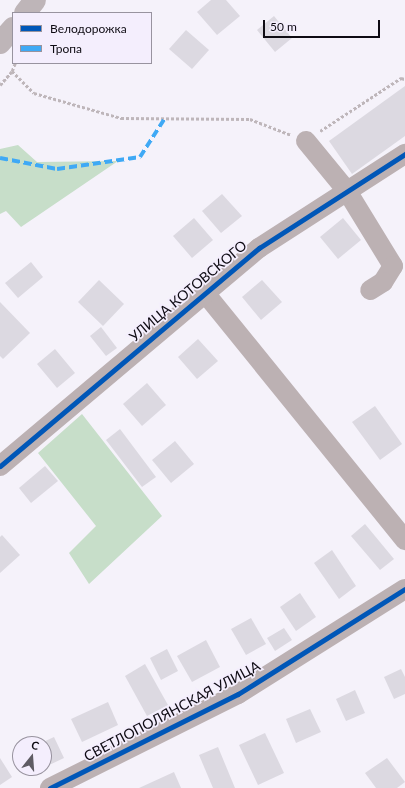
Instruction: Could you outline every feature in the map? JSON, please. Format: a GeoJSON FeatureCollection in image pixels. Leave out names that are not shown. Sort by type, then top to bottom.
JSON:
{"type":"FeatureCollection","features":[{"type":"Feature","properties":{"kind":"main road"},"geometry":{"type":"LineString","coordinates":[[26,12],[35,0]]}},
{"type":"Feature","properties":{"kind":"main road"},"geometry":{"type":"LineString","coordinates":[[0,43],[12,29]]}},
{"type":"Feature","properties":{"kind":"street"},"geometry":{"type":"LineString","coordinates":[[306,141],[346,191],[393,266],[382,282],[370,290]]}},
{"type":"Feature","properties":{"kind":"street","name":"УЛИЦА КОТОВСКОГО"},"geometry":{"type":"LineString","coordinates":[[0,466],[259,248],[405,154]]}},
{"type":"Feature","properties":{"kind":"street"},"geometry":{"type":"LineString","coordinates":[[204,293],[405,540]]}},
{"type":"Feature","properties":{"kind":"street","name":"СВЕТЛОПОЛЯНСКАЯ УЛИЦА"},"geometry":{"type":"LineString","coordinates":[[50,788],[238,694],[405,589]]}},
{"type":"Feature","properties":{"kind":"path"},"geometry":{"type":"LineString","coordinates":[[0,85],[12,71],[15,64]]}},
{"type":"Feature","properties":{"kind":"path"},"geometry":{"type":"LineString","coordinates":[[12,71],[34,93],[121,118],[250,119],[306,141],[401,78],[405,79]]}},
{"type":"Feature","properties":{"kind":"green space"},"geometry":{"type":"Polygon","coordinates":[[[18,145],[37,162],[118,161],[21,227],[6,211],[0,214],[0,149],[18,145]]]}},
{"type":"Feature","properties":{"kind":"green space"},"geometry":{"type":"Polygon","coordinates":[[[82,414],[162,516],[89,584],[69,553],[96,526],[38,453],[82,414]]]}},
{"type":"Feature","properties":{"kind":"building"},"geometry":{"type":"Polygon","coordinates":[[[211,0],[226,0],[240,16],[217,35],[197,12],[211,0]]]}},
{"type":"Feature","properties":{"kind":"building"},"geometry":{"type":"Polygon","coordinates":[[[274,16],[292,38],[275,52],[257,30],[274,16]]]}},
{"type":"Feature","properties":{"kind":"building"},"geometry":{"type":"Polygon","coordinates":[[[186,30],[209,50],[192,69],[169,49],[186,30]]]}},
{"type":"Feature","properties":{"kind":"building"},"geometry":{"type":"Polygon","coordinates":[[[405,86],[405,136],[352,174],[329,141],[405,86]]]}},
{"type":"Feature","properties":{"kind":"building"},"geometry":{"type":"Polygon","coordinates":[[[222,194],[242,216],[221,233],[202,211],[222,194]]]}},
{"type":"Feature","properties":{"kind":"building"},"geometry":{"type":"Polygon","coordinates":[[[194,218],[213,240],[192,258],[173,236],[194,218]]]}},
{"type":"Feature","properties":{"kind":"building"},"geometry":{"type":"Polygon","coordinates":[[[343,218],[361,240],[338,259],[320,237],[343,218]]]}},
{"type":"Feature","properties":{"kind":"building"},"geometry":{"type":"Polygon","coordinates":[[[31,262],[43,277],[18,298],[5,283],[31,262]]]}},
{"type":"Feature","properties":{"kind":"building"},"geometry":{"type":"Polygon","coordinates":[[[99,280],[124,304],[103,326],[78,302],[99,280]]]}},
{"type":"Feature","properties":{"kind":"building"},"geometry":{"type":"Polygon","coordinates":[[[262,280],[282,302],[261,320],[242,297],[262,280]]]}},
{"type":"Feature","properties":{"kind":"building"},"geometry":{"type":"Polygon","coordinates":[[[0,302],[30,333],[3,359],[0,356],[0,302]]]}},
{"type":"Feature","properties":{"kind":"building"},"geometry":{"type":"Polygon","coordinates":[[[101,327],[117,348],[106,356],[90,336],[101,327]]]}},
{"type":"Feature","properties":{"kind":"building"},"geometry":{"type":"Polygon","coordinates":[[[198,339],[218,361],[197,379],[178,357],[198,339]]]}},
{"type":"Feature","properties":{"kind":"building"},"geometry":{"type":"Polygon","coordinates":[[[55,349],[75,373],[57,388],[37,364],[55,349]]]}},
{"type":"Feature","properties":{"kind":"building"},"geometry":{"type":"Polygon","coordinates":[[[147,383],[166,405],[142,426],[123,404],[147,383]]]}},
{"type":"Feature","properties":{"kind":"building"},"geometry":{"type":"Polygon","coordinates":[[[375,406],[402,444],[380,460],[352,422],[375,406]]]}},
{"type":"Feature","properties":{"kind":"building"},"geometry":{"type":"Polygon","coordinates":[[[120,429],[156,477],[142,487],[106,440],[120,429]]]}},
{"type":"Feature","properties":{"kind":"building"},"geometry":{"type":"Polygon","coordinates":[[[175,441],[194,464],[171,483],[152,460],[175,441]]]}},
{"type":"Feature","properties":{"kind":"building"},"geometry":{"type":"Polygon","coordinates":[[[45,466],[58,481],[31,503],[19,488],[45,466]]]}},
{"type":"Feature","properties":{"kind":"building"},"geometry":{"type":"Polygon","coordinates":[[[365,524],[394,559],[380,570],[351,536],[365,524]]]}},
{"type":"Feature","properties":{"kind":"building"},"geometry":{"type":"Polygon","coordinates":[[[2,535],[20,555],[0,573],[0,537],[2,535]]]}},
{"type":"Feature","properties":{"kind":"building"},"geometry":{"type":"Polygon","coordinates":[[[332,550],[356,586],[339,599],[314,563],[332,550]]]}},
{"type":"Feature","properties":{"kind":"building"},"geometry":{"type":"Polygon","coordinates":[[[300,593],[316,617],[296,631],[280,607],[300,593]]]}},
{"type":"Feature","properties":{"kind":"building"},"geometry":{"type":"Polygon","coordinates":[[[251,618],[266,644],[246,655],[231,629],[251,618]]]}},
{"type":"Feature","properties":{"kind":"building"},"geometry":{"type":"Polygon","coordinates":[[[284,628],[292,640],[275,651],[267,638],[284,628]]]}},
{"type":"Feature","properties":{"kind":"building"},"geometry":{"type":"Polygon","coordinates":[[[206,640],[220,667],[192,682],[177,656],[206,640]]]}},
{"type":"Feature","properties":{"kind":"building"},"geometry":{"type":"Polygon","coordinates":[[[167,649],[178,671],[161,680],[150,658],[167,649]]]}},
{"type":"Feature","properties":{"kind":"building"},"geometry":{"type":"Polygon","coordinates":[[[145,664],[168,705],[147,716],[125,676],[145,664]]]}},
{"type":"Feature","properties":{"kind":"building"},"geometry":{"type":"Polygon","coordinates":[[[401,669],[405,677],[405,694],[394,699],[384,677],[401,669]]]}},
{"type":"Feature","properties":{"kind":"building"},"geometry":{"type":"Polygon","coordinates":[[[355,690],[365,713],[346,721],[336,699],[355,690]]]}},
{"type":"Feature","properties":{"kind":"building"},"geometry":{"type":"Polygon","coordinates":[[[108,702],[118,725],[82,742],[71,719],[108,702]]]}},
{"type":"Feature","properties":{"kind":"building"},"geometry":{"type":"Polygon","coordinates":[[[310,709],[321,732],[296,743],[286,719],[310,709]]]}},
{"type":"Feature","properties":{"kind":"building"},"geometry":{"type":"Polygon","coordinates":[[[265,733],[284,773],[258,785],[239,745],[265,733]]]}},
{"type":"Feature","properties":{"kind":"building"},"geometry":{"type":"Polygon","coordinates":[[[54,737],[64,758],[52,764],[52,738],[54,737]]]}},
{"type":"Feature","properties":{"kind":"building"},"geometry":{"type":"Polygon","coordinates":[[[218,747],[235,788],[213,788],[199,755],[218,747]]]}},
{"type":"Feature","properties":{"kind":"building"},"geometry":{"type":"Polygon","coordinates":[[[0,758],[12,777],[0,785],[0,758]]]}},
{"type":"Feature","properties":{"kind":"building"},"geometry":{"type":"Polygon","coordinates":[[[387,758],[405,782],[397,788],[376,788],[365,773],[387,758]]]}},
{"type":"Feature","properties":{"kind":"building"},"geometry":{"type":"Polygon","coordinates":[[[174,772],[181,788],[139,788],[174,772]]]}},
{"type":"Feature","properties":{"kind":"marked path"},"geometry":{"type":"LineString","coordinates":[[0,158],[57,169],[140,157],[165,118]]}},
{"type":"Feature","properties":{"kind":"cycle path"},"geometry":{"type":"LineString","coordinates":[[0,466],[259,248],[405,154]]}},
{"type":"Feature","properties":{"kind":"cycle path"},"geometry":{"type":"LineString","coordinates":[[50,788],[238,694],[405,589]]}}]}
